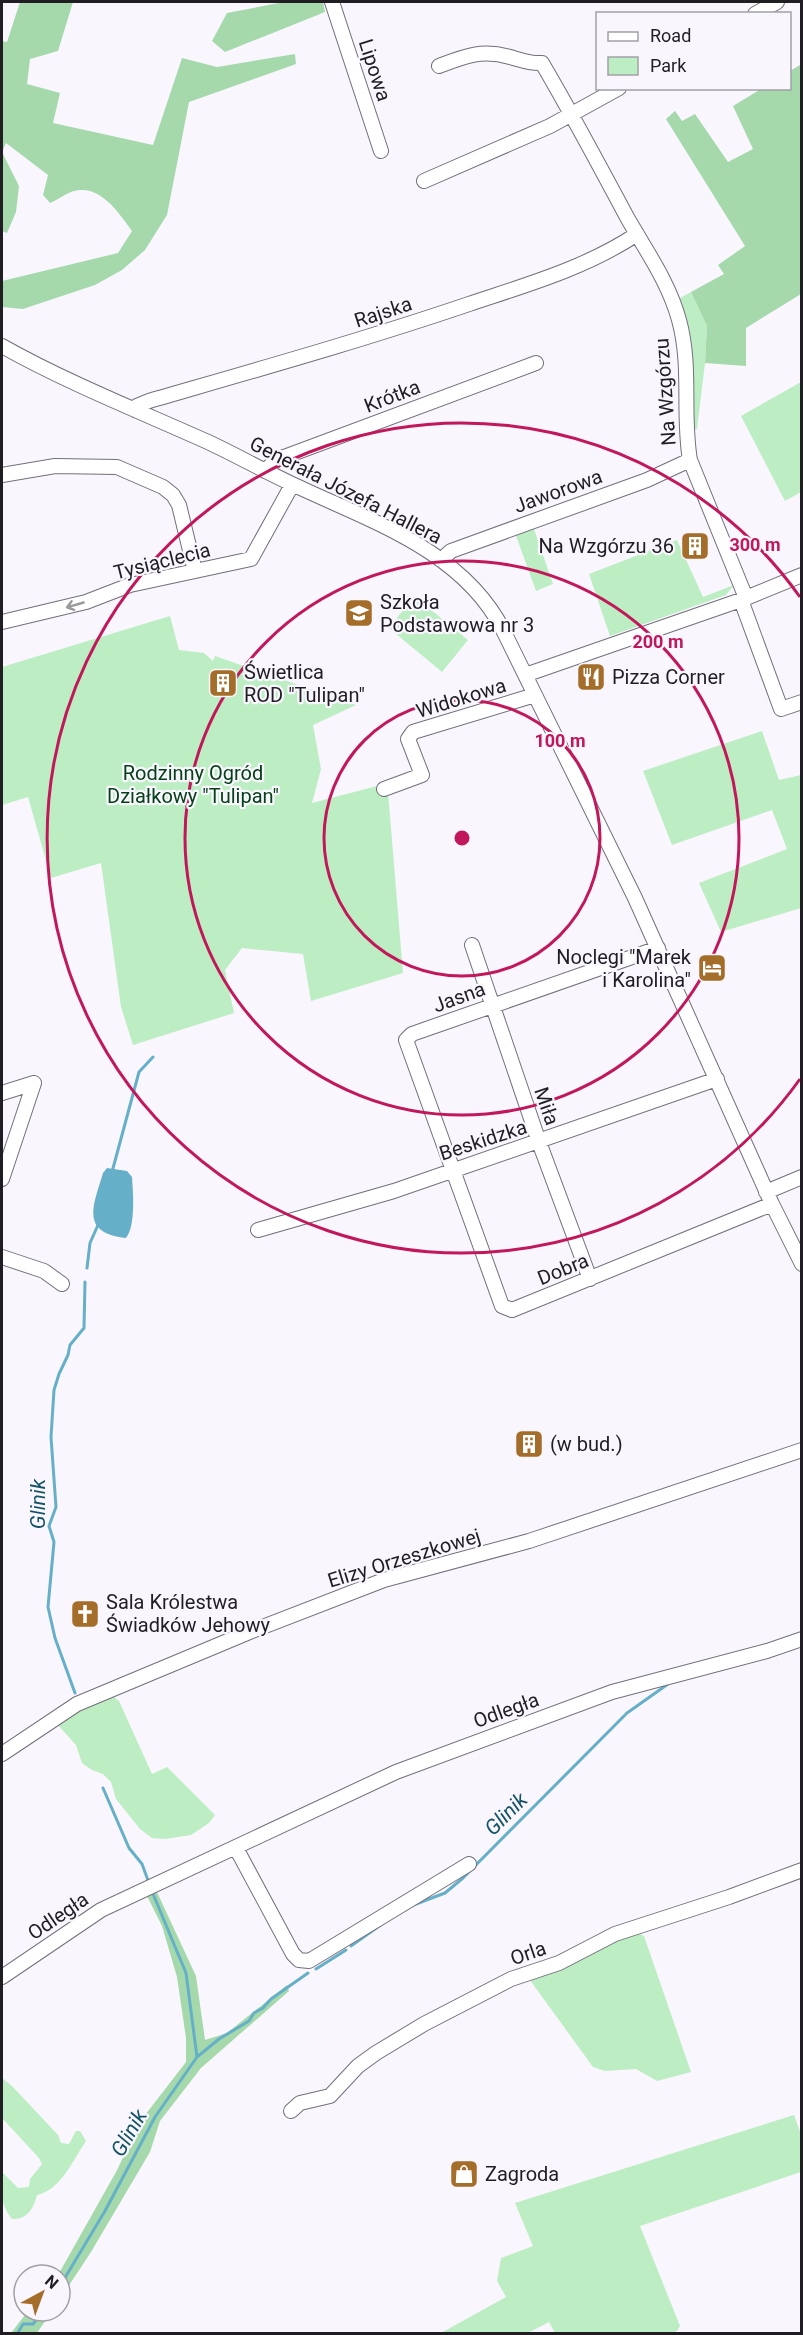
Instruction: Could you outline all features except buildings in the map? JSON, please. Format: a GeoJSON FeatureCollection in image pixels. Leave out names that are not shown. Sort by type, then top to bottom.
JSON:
{"type":"FeatureCollection","features":[{"type":"Feature","properties":{"kind":"street","name":"Lipowa"},"geometry":{"type":"LineString","coordinates":[[332,2],[381,151]]}},
{"type":"Feature","properties":{"kind":"street"},"geometry":{"type":"LineString","coordinates":[[759,12],[777,2]]}},
{"type":"Feature","properties":{"kind":"street","name":"Na Wzgórzu"},"geometry":{"type":"LineString","coordinates":[[440,66],[470,54],[499,54],[527,62],[543,63],[572,114],[668,290],[680,322],[686,361],[686,436],[690,460],[744,599],[781,710],[801,702]]}},
{"type":"Feature","properties":{"kind":"street"},"geometry":{"type":"LineString","coordinates":[[424,181],[572,114],[615,90]]}},
{"type":"Feature","properties":{"kind":"street","name":"Rajska"},"geometry":{"type":"LineString","coordinates":[[135,410],[137,406],[149,401],[320,352],[505,292],[608,253],[637,234]]}},
{"type":"Feature","properties":{"kind":"street","name":"Generała Józefa Hallera"},"geometry":{"type":"LineString","coordinates":[[2,346],[135,410],[211,443],[415,543],[465,579],[486,600],[499,621],[658,948],[769,1198],[801,1264]]}},
{"type":"Feature","properties":{"kind":"street","name":"Krótka"},"geometry":{"type":"LineString","coordinates":[[266,471],[276,460],[536,363]]}},
{"type":"Feature","properties":{"kind":"street","name":"Jaworowa"},"geometry":{"type":"LineString","coordinates":[[441,560],[451,551],[647,480],[690,460]]}},
{"type":"Feature","properties":{"kind":"street"},"geometry":{"type":"LineString","coordinates":[[2,475],[55,466],[117,467],[163,487],[173,495],[181,511],[195,571]]}},
{"type":"Feature","properties":{"kind":"street","name":"Tysiąclecia"},"geometry":{"type":"LineString","coordinates":[[2,622],[86,602],[130,585],[251,559],[292,484]]}},
{"type":"Feature","properties":{"kind":"street"},"geometry":{"type":"LineString","coordinates":[[525,675],[744,599],[801,575]]}},
{"type":"Feature","properties":{"kind":"street","name":"Widokowa"},"geometry":{"type":"LineString","coordinates":[[384,789],[422,775],[408,739],[413,732],[535,695]]}},
{"type":"Feature","properties":{"kind":"street","name":"Miła"},"geometry":{"type":"LineString","coordinates":[[472,945],[539,1142],[590,1279]]}},
{"type":"Feature","properties":{"kind":"street","name":"Jasna"},"geometry":{"type":"LineString","coordinates":[[452,1171],[406,1040],[412,1034],[658,948]]}},
{"type":"Feature","properties":{"kind":"street","name":"Beskidzka"},"geometry":{"type":"LineString","coordinates":[[258,1230],[394,1191],[717,1079]]}},
{"type":"Feature","properties":{"kind":"street"},"geometry":{"type":"LineString","coordinates":[[2,1093],[34,1083],[2,1179]]}},
{"type":"Feature","properties":{"kind":"street","name":"Dobra"},"geometry":{"type":"LineString","coordinates":[[452,1171],[502,1306],[512,1310],[590,1279],[769,1198],[801,1177]]}},
{"type":"Feature","properties":{"kind":"street"},"geometry":{"type":"LineString","coordinates":[[2,1257],[44,1271],[62,1284]]}},
{"type":"Feature","properties":{"kind":"street","name":"Elizy Orzeszkowej"},"geometry":{"type":"LineString","coordinates":[[2,1754],[77,1704],[247,1633],[384,1580],[551,1534],[801,1450]]}},
{"type":"Feature","properties":{"kind":"street","name":"Odległa"},"geometry":{"type":"LineString","coordinates":[[2,1977],[101,1910],[396,1772],[612,1692],[801,1639]]}},
{"type":"Feature","properties":{"kind":"street"},"geometry":{"type":"LineString","coordinates":[[236,1848],[293,1954],[299,1960],[309,1961],[469,1864]]}},
{"type":"Feature","properties":{"kind":"street","name":"Orla"},"geometry":{"type":"LineString","coordinates":[[291,2111],[300,2103],[330,2096],[357,2066],[376,2053],[424,2024],[511,1979],[559,1963],[615,1934],[729,1897],[801,1870]]}},
{"type":"Feature","properties":{"kind":"green space"},"geometry":{"type":"Polygon","coordinates":[[[20,2],[73,2],[58,51],[30,59],[27,84],[60,93],[53,123],[153,145],[182,58],[217,67],[295,54],[296,64],[189,102],[167,215],[145,250],[122,270],[95,285],[23,309],[2,307],[2,281],[118,253],[132,231],[107,201],[90,191],[71,192],[50,203],[43,195],[48,175],[6,143],[2,152],[2,41],[7,42],[20,2]]]}},
{"type":"Feature","properties":{"kind":"green space"},"geometry":{"type":"Polygon","coordinates":[[[284,2],[323,2],[325,12],[225,52],[212,41],[227,13],[284,2]]]}},
{"type":"Feature","properties":{"kind":"green space"},"geometry":{"type":"Polygon","coordinates":[[[800,65],[802,67],[801,294],[746,328],[746,366],[705,363],[707,326],[691,292],[724,274],[718,265],[745,246],[666,119],[675,111],[682,121],[695,114],[728,162],[753,149],[733,106],[759,90],[791,90],[791,70],[800,65]]]}},
{"type":"Feature","properties":{"kind":"green space"},"geometry":{"type":"Polygon","coordinates":[[[2,152],[19,186],[16,212],[7,233],[2,231],[2,152]]]}},
{"type":"Feature","properties":{"kind":"green space"},"geometry":{"type":"Polygon","coordinates":[[[691,292],[707,326],[697,429],[693,429],[693,379],[690,346],[680,298],[691,292]]]}},
{"type":"Feature","properties":{"kind":"green space"},"geometry":{"type":"Polygon","coordinates":[[[801,382],[801,492],[785,501],[741,416],[801,382]]]}},
{"type":"Feature","properties":{"kind":"green space"},"geometry":{"type":"Polygon","coordinates":[[[533,526],[553,584],[536,591],[515,533],[533,526]]]}},
{"type":"Feature","properties":{"kind":"green space"},"geometry":{"type":"Polygon","coordinates":[[[677,540],[703,597],[734,585],[726,595],[610,636],[589,574],[677,540]]]}},
{"type":"Feature","properties":{"kind":"green space"},"geometry":{"type":"Polygon","coordinates":[[[414,596],[468,640],[442,672],[389,628],[414,596]]]}},
{"type":"Feature","properties":{"kind":"green space","name":"Rodzinny Ogród Działkowy \"Tulipan\""},"geometry":{"type":"Polygon","coordinates":[[[170,616],[179,650],[204,653],[213,661],[215,656],[356,705],[313,725],[321,769],[312,803],[377,786],[380,794],[388,792],[403,973],[311,1001],[303,954],[242,948],[225,970],[234,1013],[133,1045],[121,1007],[101,863],[51,878],[28,797],[2,805],[2,667],[170,616]]]}},
{"type":"Feature","properties":{"kind":"green space"},"geometry":{"type":"Polygon","coordinates":[[[762,731],[779,780],[801,775],[801,908],[721,932],[699,883],[787,849],[772,810],[672,845],[643,771],[762,731]]]}},
{"type":"Feature","properties":{"kind":"green space"},"geometry":{"type":"Polygon","coordinates":[[[113,1696],[119,1701],[152,1774],[167,1767],[215,1815],[209,1823],[191,1835],[165,1839],[152,1838],[140,1829],[116,1799],[111,1782],[103,1774],[82,1763],[76,1745],[57,1724],[87,1705],[113,1696]]]}},
{"type":"Feature","properties":{"kind":"green space"},"geometry":{"type":"Polygon","coordinates":[[[156,1890],[196,1976],[205,2040],[227,2033],[287,1985],[289,1991],[201,2068],[160,2121],[150,2152],[72,2281],[72,2263],[65,2263],[116,2172],[142,2119],[186,2062],[186,2038],[177,1977],[162,1926],[147,1896],[156,1890]]]}},
{"type":"Feature","properties":{"kind":"green space"},"geometry":{"type":"Polygon","coordinates":[[[634,1931],[644,1936],[691,2072],[657,2081],[636,2069],[605,2071],[593,2067],[527,1976],[634,1931]]]}},
{"type":"Feature","properties":{"kind":"green space"},"geometry":{"type":"Polygon","coordinates":[[[2,2078],[58,2135],[61,2143],[69,2144],[76,2131],[80,2131],[86,2141],[60,2181],[37,2195],[29,2212],[17,2219],[12,2219],[3,2203],[2,2172],[18,2188],[29,2187],[30,2179],[42,2164],[2,2118],[2,2078]]]}},
{"type":"Feature","properties":{"kind":"green space"},"geometry":{"type":"Polygon","coordinates":[[[794,2115],[801,2134],[801,2172],[640,2226],[680,2326],[677,2331],[668,2334],[555,2333],[549,2322],[528,2333],[441,2333],[506,2297],[497,2281],[501,2258],[533,2246],[515,2203],[794,2115]]]}},
{"type":"Feature","properties":{"kind":"green space"},"geometry":{"type":"Polygon","coordinates":[[[19,2323],[44,2323],[37,2333],[11,2333],[19,2323]]]}},
{"type":"Feature","properties":{"kind":"water"},"geometry":{"type":"Polygon","coordinates":[[[107,1168],[127,1171],[132,1177],[133,1217],[126,1238],[101,1230],[96,1223],[94,1206],[96,1196],[103,1173],[107,1168]]]}},
{"type":"Feature","properties":{"kind":"waterway","name":"Glinik"},"geometry":{"type":"LineString","coordinates":[[112,1172],[139,1072],[153,1057]]}},
{"type":"Feature","properties":{"kind":"waterway","name":"Glinik"},"geometry":{"type":"LineString","coordinates":[[87,1268],[90,1243],[98,1225]]}},
{"type":"Feature","properties":{"kind":"waterway","name":"Glinik"},"geometry":{"type":"LineString","coordinates":[[75,1693],[55,1638],[48,1607],[54,1542],[49,1526],[56,1507],[51,1437],[54,1390],[70,1345],[84,1328],[85,1282]]}},
{"type":"Feature","properties":{"kind":"waterway","name":"Glinik"},"geometry":{"type":"LineString","coordinates":[[408,1907],[445,1893],[463,1878],[627,1713],[668,1684]]}},
{"type":"Feature","properties":{"kind":"waterway","name":"Glinik"},"geometry":{"type":"LineString","coordinates":[[103,1788],[129,1848],[142,1864],[149,1883]]}},
{"type":"Feature","properties":{"kind":"waterway"},"geometry":{"type":"LineString","coordinates":[[151,1889],[186,1973],[197,2057]]}},
{"type":"Feature","properties":{"kind":"waterway","name":"Glinik"},"geometry":{"type":"LineString","coordinates":[[351,1946],[382,1924]]}},
{"type":"Feature","properties":{"kind":"waterway","name":"Glinik"},"geometry":{"type":"LineString","coordinates":[[316,1969],[346,1950]]}},
{"type":"Feature","properties":{"kind":"waterway","name":"Glinik"},"geometry":{"type":"LineString","coordinates":[[72,2266],[105,2211],[155,2117],[197,2057],[219,2039],[249,2021],[254,2013],[263,2008],[271,1999],[308,1973]]}},
{"type":"Feature","properties":{"kind":"waterway","name":"Glinik"},"geometry":{"type":"LineString","coordinates":[[17,2334],[23,2324],[34,2323]]}},
{"type":"Feature","properties":{"kind":"place","name":"Na Wzgórzu 36"},"geometry":{"type":"Point","coordinates":[695,546]}},
{"type":"Feature","properties":{"kind":"place","name":"Szkoła Podstawowa nr 3"},"geometry":{"type":"Point","coordinates":[359,613]}},
{"type":"Feature","properties":{"kind":"place","name":"Pizza Corner"},"geometry":{"type":"Point","coordinates":[591,677]}},
{"type":"Feature","properties":{"kind":"place","name":"Świetlica ROD \"Tulipan\""},"geometry":{"type":"Point","coordinates":[223,683]}},
{"type":"Feature","properties":{"kind":"place","name":"Noclegi \"Marek i Karolina\""},"geometry":{"type":"Point","coordinates":[712,968]}},
{"type":"Feature","properties":{"kind":"place","name":"(w bud.)"},"geometry":{"type":"Point","coordinates":[529,1444]}},
{"type":"Feature","properties":{"kind":"place","name":"Sala Królestwa Świadków Jehowy"},"geometry":{"type":"Point","coordinates":[85,1614]}},
{"type":"Feature","properties":{"kind":"place","name":"Zagroda"},"geometry":{"type":"Point","coordinates":[464,2174]}}]}
